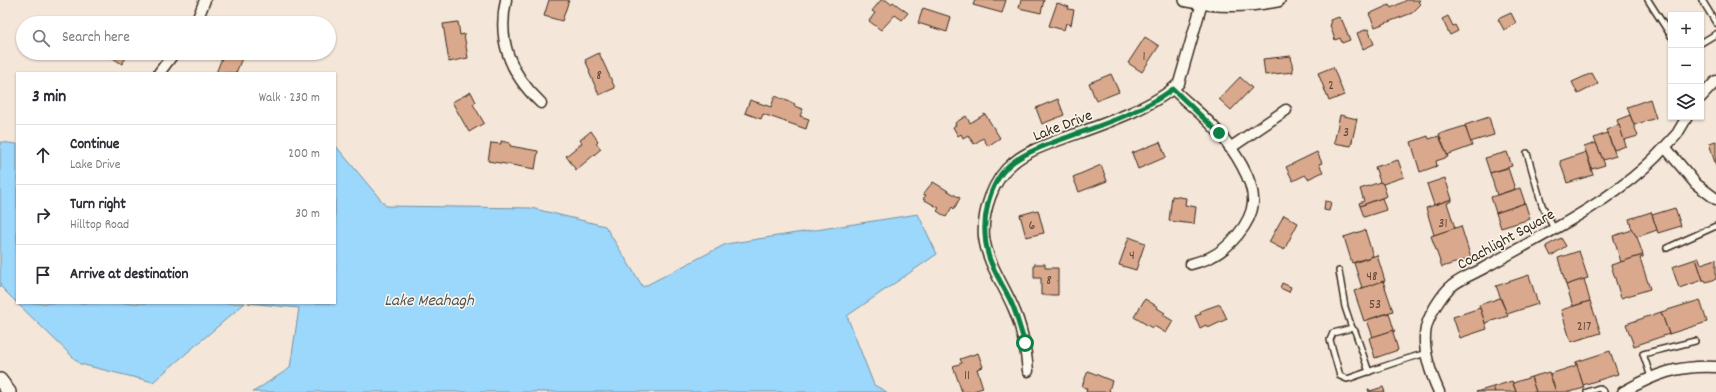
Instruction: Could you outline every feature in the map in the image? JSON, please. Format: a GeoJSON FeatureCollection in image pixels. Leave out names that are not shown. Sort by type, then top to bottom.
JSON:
{"type":"FeatureCollection","features":[{"type":"Feature","properties":{"kind":"street"},"geometry":{"type":"LineString","coordinates":[[200,16],[205,0]]}},
{"type":"Feature","properties":{"kind":"street"},"geometry":{"type":"LineString","coordinates":[[506,0],[503,13],[505,48],[511,64],[529,92],[541,103]]}},
{"type":"Feature","properties":{"kind":"street"},"geometry":{"type":"LineString","coordinates":[[1186,0],[1208,5],[1261,4],[1278,0]]}},
{"type":"Feature","properties":{"kind":"street"},"geometry":{"type":"LineString","coordinates":[[1191,264],[1212,256],[1228,244],[1244,228],[1250,216],[1253,202],[1250,186],[1241,163],[1219,133],[1173,89],[1179,83],[1202,3]]}},
{"type":"Feature","properties":{"kind":"street"},"geometry":{"type":"LineString","coordinates":[[160,72],[169,60]]}},
{"type":"Feature","properties":{"kind":"street"},"geometry":{"type":"LineString","coordinates":[[1704,93],[1716,81]]}},
{"type":"Feature","properties":{"kind":"street","name":"Lake Drive"},"geometry":{"type":"LineString","coordinates":[[1028,371],[1025,343],[1014,308],[988,256],[984,236],[985,214],[991,194],[1002,175],[1012,163],[1035,149],[1109,122],[1159,99],[1173,89]]}},
{"type":"Feature","properties":{"kind":"street"},"geometry":{"type":"LineString","coordinates":[[1230,148],[1286,110]]}},
{"type":"Feature","properties":{"kind":"street","name":"Coachlight Square"},"geometry":{"type":"LineString","coordinates":[[1439,392],[1435,383],[1424,336],[1428,320],[1439,301],[1452,285],[1554,229],[1598,202],[1653,161],[1676,134],[1684,120]]}},
{"type":"Feature","properties":{"kind":"street"},"geometry":{"type":"LineString","coordinates":[[1666,147],[1696,184],[1716,199]]}},
{"type":"Feature","properties":{"kind":"street"},"geometry":{"type":"LineString","coordinates":[[1623,392],[1651,377],[1680,368],[1716,367]]}},
{"type":"Feature","properties":{"kind":"street"},"geometry":{"type":"LineString","coordinates":[[0,380],[9,392]]}},
{"type":"Feature","properties":{"kind":"lane"},"geometry":{"type":"LineString","coordinates":[[1648,0],[1668,31]]}},
{"type":"Feature","properties":{"kind":"lane"},"geometry":{"type":"LineString","coordinates":[[1702,0],[1716,23]]}},
{"type":"Feature","properties":{"kind":"lane"},"geometry":{"type":"LineString","coordinates":[[1704,41],[1716,34]]}},
{"type":"Feature","properties":{"kind":"lane"},"geometry":{"type":"LineString","coordinates":[[1527,153],[1542,205],[1554,229]]}},
{"type":"Feature","properties":{"kind":"lane"},"geometry":{"type":"LineString","coordinates":[[1668,248],[1716,226]]}},
{"type":"Feature","properties":{"kind":"lane"},"geometry":{"type":"LineString","coordinates":[[1339,271],[1345,307],[1369,372]]}},
{"type":"Feature","properties":{"kind":"lane"},"geometry":{"type":"LineString","coordinates":[[1352,328],[1333,334],[1330,340],[1340,376],[1347,379],[1399,360],[1427,353]]}},
{"type":"Feature","properties":{"kind":"lane"},"geometry":{"type":"LineString","coordinates":[[1651,377],[1643,354],[1695,341]]}},
{"type":"Feature","properties":{"kind":"lane"},"geometry":{"type":"LineString","coordinates":[[1587,392],[1599,388],[1604,392]]}},
{"type":"Feature","properties":{"kind":"water"},"geometry":{"type":"Polygon","coordinates":[[[0,142],[16,144],[16,302],[0,286],[0,142]]]}},
{"type":"Feature","properties":{"kind":"water","name":"Lake Meahagh"},"geometry":{"type":"Polygon","coordinates":[[[336,146],[386,206],[531,208],[605,226],[643,287],[726,244],[918,214],[937,254],[847,316],[874,385],[887,392],[253,392],[290,368],[299,308],[258,304],[336,304],[336,146]]]}},
{"type":"Feature","properties":{"kind":"water"},"geometry":{"type":"Polygon","coordinates":[[[18,304],[244,304],[153,382],[80,364],[18,304]]]}},
{"type":"Feature","properties":{"kind":"building"},"geometry":{"type":"Polygon","coordinates":[[[549,0],[569,0],[562,21],[544,16],[549,0]]]}},
{"type":"Feature","properties":{"kind":"building"},"geometry":{"type":"Polygon","coordinates":[[[881,0],[886,0],[891,4],[893,2],[908,13],[902,20],[895,15],[881,30],[869,21],[875,13],[872,11],[881,0]]]}},
{"type":"Feature","properties":{"kind":"building"},"geometry":{"type":"Polygon","coordinates":[[[975,0],[1006,0],[1002,13],[973,5],[975,0]]]}},
{"type":"Feature","properties":{"kind":"building"},"geometry":{"type":"Polygon","coordinates":[[[1021,0],[1044,0],[1041,13],[1019,8],[1021,0]]]}},
{"type":"Feature","properties":{"kind":"building"},"geometry":{"type":"Polygon","coordinates":[[[1407,0],[1420,0],[1418,2],[1421,4],[1412,13],[1375,27],[1369,14],[1389,5],[1391,8],[1407,0]]]}},
{"type":"Feature","properties":{"kind":"building"},"geometry":{"type":"Polygon","coordinates":[[[1057,3],[1069,7],[1068,9],[1074,10],[1071,25],[1066,23],[1064,30],[1049,26],[1057,3]]]}},
{"type":"Feature","properties":{"kind":"building"},"geometry":{"type":"Polygon","coordinates":[[[923,8],[951,17],[947,32],[918,23],[923,8]]]}},
{"type":"Feature","properties":{"kind":"building"},"geometry":{"type":"Polygon","coordinates":[[[1511,13],[1516,23],[1504,30],[1498,19],[1511,13]]]}},
{"type":"Feature","properties":{"kind":"building"},"geometry":{"type":"Polygon","coordinates":[[[1448,16],[1453,26],[1455,25],[1458,31],[1450,35],[1442,19],[1448,16]]]}},
{"type":"Feature","properties":{"kind":"building"},"geometry":{"type":"Polygon","coordinates":[[[1339,17],[1341,21],[1342,20],[1350,40],[1342,43],[1340,38],[1335,40],[1330,25],[1330,20],[1339,17]]]}},
{"type":"Feature","properties":{"kind":"building"},"geometry":{"type":"Polygon","coordinates":[[[458,22],[460,35],[464,34],[468,58],[449,62],[443,24],[458,22]]]}},
{"type":"Feature","properties":{"kind":"building"},"geometry":{"type":"Polygon","coordinates":[[[1368,29],[1374,44],[1363,49],[1357,33],[1368,29]]]}},
{"type":"Feature","properties":{"kind":"building"},"geometry":{"type":"Polygon","coordinates":[[[1145,37],[1159,46],[1142,72],[1128,63],[1145,37]]]}},
{"type":"Feature","properties":{"kind":"building"},"geometry":{"type":"Polygon","coordinates":[[[599,53],[615,88],[599,95],[585,60],[599,53]]]}},
{"type":"Feature","properties":{"kind":"building"},"geometry":{"type":"Polygon","coordinates":[[[1291,56],[1293,72],[1265,75],[1263,59],[1291,56]]]}},
{"type":"Feature","properties":{"kind":"building"},"geometry":{"type":"Polygon","coordinates":[[[116,60],[125,60],[122,64],[116,60]]]}},
{"type":"Feature","properties":{"kind":"building"},"geometry":{"type":"Polygon","coordinates":[[[221,60],[241,60],[236,72],[216,72],[221,60]]]}},
{"type":"Feature","properties":{"kind":"building"},"geometry":{"type":"Polygon","coordinates":[[[1333,67],[1344,95],[1329,101],[1318,73],[1333,67]]]}},
{"type":"Feature","properties":{"kind":"building"},"geometry":{"type":"Polygon","coordinates":[[[1592,73],[1598,84],[1578,94],[1572,82],[1592,73]]]}},
{"type":"Feature","properties":{"kind":"building"},"geometry":{"type":"Polygon","coordinates":[[[1111,74],[1119,92],[1096,101],[1089,83],[1111,74]]]}},
{"type":"Feature","properties":{"kind":"building"},"geometry":{"type":"Polygon","coordinates":[[[1240,77],[1252,88],[1231,110],[1219,99],[1240,77]]]}},
{"type":"Feature","properties":{"kind":"building"},"geometry":{"type":"Polygon","coordinates":[[[471,92],[476,102],[473,104],[484,123],[469,132],[452,102],[471,92]]]}},
{"type":"Feature","properties":{"kind":"building"},"geometry":{"type":"Polygon","coordinates":[[[775,96],[803,109],[800,116],[809,119],[806,129],[763,114],[761,119],[745,113],[750,100],[771,107],[775,96]]]}},
{"type":"Feature","properties":{"kind":"building"},"geometry":{"type":"Polygon","coordinates":[[[1058,99],[1064,115],[1042,124],[1036,108],[1058,99]]]}},
{"type":"Feature","properties":{"kind":"building"},"geometry":{"type":"Polygon","coordinates":[[[1650,99],[1656,118],[1634,125],[1627,107],[1650,99]]]}},
{"type":"Feature","properties":{"kind":"building"},"geometry":{"type":"Polygon","coordinates":[[[985,114],[1000,138],[988,146],[983,138],[974,144],[968,135],[963,138],[961,134],[958,136],[953,127],[956,125],[955,123],[966,116],[970,123],[985,114]]]}},
{"type":"Feature","properties":{"kind":"building"},"geometry":{"type":"Polygon","coordinates":[[[1340,115],[1357,119],[1351,146],[1334,143],[1340,115]]]}},
{"type":"Feature","properties":{"kind":"building"},"geometry":{"type":"Polygon","coordinates":[[[1630,115],[1638,136],[1624,140],[1617,120],[1630,115]]]}},
{"type":"Feature","properties":{"kind":"building"},"geometry":{"type":"Polygon","coordinates":[[[1489,117],[1494,135],[1470,142],[1465,125],[1489,117]]]}},
{"type":"Feature","properties":{"kind":"building"},"geometry":{"type":"Polygon","coordinates":[[[1619,125],[1626,146],[1614,150],[1606,130],[1619,125]]]}},
{"type":"Feature","properties":{"kind":"building"},"geometry":{"type":"Polygon","coordinates":[[[1465,126],[1472,146],[1447,155],[1439,134],[1465,126]]]}},
{"type":"Feature","properties":{"kind":"building"},"geometry":{"type":"Polygon","coordinates":[[[591,131],[598,141],[596,143],[601,149],[576,170],[566,156],[582,143],[580,140],[591,131]]]}},
{"type":"Feature","properties":{"kind":"building"},"geometry":{"type":"Polygon","coordinates":[[[1607,133],[1616,156],[1603,160],[1594,138],[1607,133]]]}},
{"type":"Feature","properties":{"kind":"building"},"geometry":{"type":"Polygon","coordinates":[[[1428,136],[1429,139],[1439,136],[1448,157],[1436,161],[1437,166],[1420,172],[1411,142],[1428,136]]]}},
{"type":"Feature","properties":{"kind":"building"},"geometry":{"type":"Polygon","coordinates":[[[501,141],[510,143],[510,146],[538,151],[535,169],[488,161],[491,143],[501,144],[501,141]]]}},
{"type":"Feature","properties":{"kind":"building"},"geometry":{"type":"Polygon","coordinates":[[[1716,141],[1716,166],[1709,143],[1716,141]]]}},
{"type":"Feature","properties":{"kind":"building"},"geometry":{"type":"Polygon","coordinates":[[[1160,142],[1166,157],[1138,169],[1132,153],[1160,142]]]}},
{"type":"Feature","properties":{"kind":"building"},"geometry":{"type":"Polygon","coordinates":[[[1596,143],[1605,165],[1592,169],[1584,147],[1596,143]]]}},
{"type":"Feature","properties":{"kind":"building"},"geometry":{"type":"Polygon","coordinates":[[[1317,152],[1322,163],[1319,164],[1323,172],[1308,179],[1305,175],[1293,181],[1286,167],[1317,152]]]}},
{"type":"Feature","properties":{"kind":"building"},"geometry":{"type":"Polygon","coordinates":[[[1507,152],[1512,166],[1490,173],[1485,158],[1507,152]]]}},
{"type":"Feature","properties":{"kind":"building"},"geometry":{"type":"Polygon","coordinates":[[[1586,152],[1593,175],[1567,183],[1560,161],[1586,152]]]}},
{"type":"Feature","properties":{"kind":"building"},"geometry":{"type":"Polygon","coordinates":[[[1398,160],[1404,177],[1383,184],[1380,182],[1375,167],[1398,160]]]}},
{"type":"Feature","properties":{"kind":"building"},"geometry":{"type":"Polygon","coordinates":[[[1101,165],[1107,181],[1079,192],[1073,177],[1101,165]]]}},
{"type":"Feature","properties":{"kind":"building"},"geometry":{"type":"Polygon","coordinates":[[[1508,168],[1515,189],[1497,195],[1490,173],[1508,168]]]}},
{"type":"Feature","properties":{"kind":"building"},"geometry":{"type":"Polygon","coordinates":[[[1445,178],[1452,199],[1434,205],[1427,184],[1445,178]]]}},
{"type":"Feature","properties":{"kind":"building"},"geometry":{"type":"Polygon","coordinates":[[[933,182],[960,198],[954,209],[952,207],[946,217],[937,211],[939,208],[923,199],[926,195],[923,194],[933,182]]]}},
{"type":"Feature","properties":{"kind":"building"},"geometry":{"type":"Polygon","coordinates":[[[1380,182],[1383,184],[1387,196],[1360,206],[1359,203],[1364,201],[1360,189],[1380,182]]]}},
{"type":"Feature","properties":{"kind":"building"},"geometry":{"type":"Polygon","coordinates":[[[1520,188],[1525,203],[1496,213],[1491,197],[1520,188]]]}},
{"type":"Feature","properties":{"kind":"building"},"geometry":{"type":"Polygon","coordinates":[[[1172,196],[1186,198],[1185,205],[1196,207],[1194,224],[1169,221],[1172,196]]]}},
{"type":"Feature","properties":{"kind":"building"},"geometry":{"type":"Polygon","coordinates":[[[1382,198],[1386,210],[1364,217],[1360,206],[1382,198]]]}},
{"type":"Feature","properties":{"kind":"building"},"geometry":{"type":"Polygon","coordinates":[[[1452,199],[1452,201],[1447,203],[1455,228],[1434,235],[1426,208],[1452,199]]]}},
{"type":"Feature","properties":{"kind":"building"},"geometry":{"type":"Polygon","coordinates":[[[1325,201],[1331,202],[1329,211],[1324,210],[1325,201]]]}},
{"type":"Feature","properties":{"kind":"building"},"geometry":{"type":"Polygon","coordinates":[[[1525,203],[1530,219],[1501,228],[1496,213],[1525,203]]]}},
{"type":"Feature","properties":{"kind":"building"},"geometry":{"type":"Polygon","coordinates":[[[1675,208],[1681,226],[1658,233],[1652,215],[1675,208]]]}},
{"type":"Feature","properties":{"kind":"building"},"geometry":{"type":"Polygon","coordinates":[[[1038,210],[1044,233],[1026,237],[1020,215],[1038,210]]]}},
{"type":"Feature","properties":{"kind":"building"},"geometry":{"type":"Polygon","coordinates":[[[1651,212],[1657,230],[1637,237],[1632,230],[1629,219],[1651,212]]]}},
{"type":"Feature","properties":{"kind":"building"},"geometry":{"type":"Polygon","coordinates":[[[1284,215],[1298,223],[1284,250],[1269,242],[1284,215]]]}},
{"type":"Feature","properties":{"kind":"building"},"geometry":{"type":"Polygon","coordinates":[[[1461,226],[1471,258],[1442,267],[1431,236],[1461,226]]]}},
{"type":"Feature","properties":{"kind":"building"},"geometry":{"type":"Polygon","coordinates":[[[1365,230],[1373,256],[1352,263],[1344,237],[1365,230]]]}},
{"type":"Feature","properties":{"kind":"building"},"geometry":{"type":"Polygon","coordinates":[[[1632,230],[1637,237],[1643,255],[1621,262],[1613,236],[1632,230]]]}},
{"type":"Feature","properties":{"kind":"building"},"geometry":{"type":"Polygon","coordinates":[[[1129,237],[1145,243],[1136,270],[1119,265],[1129,237]]]}},
{"type":"Feature","properties":{"kind":"building"},"geometry":{"type":"Polygon","coordinates":[[[1561,238],[1566,246],[1551,256],[1546,246],[1561,238]]]}},
{"type":"Feature","properties":{"kind":"building"},"geometry":{"type":"Polygon","coordinates":[[[1579,251],[1588,278],[1566,285],[1558,258],[1579,251]]]}},
{"type":"Feature","properties":{"kind":"building"},"geometry":{"type":"Polygon","coordinates":[[[1377,255],[1385,281],[1362,288],[1354,263],[1377,255]]]}},
{"type":"Feature","properties":{"kind":"building"},"geometry":{"type":"Polygon","coordinates":[[[1643,255],[1643,257],[1640,258],[1650,289],[1621,298],[1611,265],[1643,255]]]}},
{"type":"Feature","properties":{"kind":"building"},"geometry":{"type":"Polygon","coordinates":[[[1699,258],[1701,264],[1716,259],[1716,279],[1706,282],[1703,280],[1696,259],[1699,258]]]}},
{"type":"Feature","properties":{"kind":"building"},"geometry":{"type":"Polygon","coordinates":[[[1696,259],[1703,280],[1679,288],[1672,267],[1696,259]]]}},
{"type":"Feature","properties":{"kind":"building"},"geometry":{"type":"Polygon","coordinates":[[[1034,264],[1045,264],[1045,268],[1058,268],[1058,295],[1041,295],[1041,278],[1034,278],[1034,264]]]}},
{"type":"Feature","properties":{"kind":"building"},"geometry":{"type":"Polygon","coordinates":[[[1529,275],[1538,304],[1507,314],[1496,286],[1529,275]]]}},
{"type":"Feature","properties":{"kind":"building"},"geometry":{"type":"Polygon","coordinates":[[[1584,279],[1590,301],[1573,306],[1566,285],[1584,279]]]}},
{"type":"Feature","properties":{"kind":"building"},"geometry":{"type":"Polygon","coordinates":[[[1383,281],[1393,311],[1364,321],[1354,291],[1383,281]]]}},
{"type":"Feature","properties":{"kind":"building"},"geometry":{"type":"Polygon","coordinates":[[[1282,283],[1291,287],[1289,292],[1280,288],[1282,283]]]}},
{"type":"Feature","properties":{"kind":"building"},"geometry":{"type":"Polygon","coordinates":[[[1500,298],[1508,316],[1485,323],[1479,305],[1500,298]]]}},
{"type":"Feature","properties":{"kind":"building"},"geometry":{"type":"Polygon","coordinates":[[[1145,299],[1158,307],[1157,308],[1165,313],[1163,315],[1173,321],[1166,333],[1154,326],[1152,328],[1134,317],[1145,299]]]}},
{"type":"Feature","properties":{"kind":"building"},"geometry":{"type":"Polygon","coordinates":[[[1700,300],[1707,322],[1669,334],[1661,312],[1700,300]]]}},
{"type":"Feature","properties":{"kind":"building"},"geometry":{"type":"Polygon","coordinates":[[[1590,301],[1601,333],[1571,342],[1561,310],[1590,301]]]}},
{"type":"Feature","properties":{"kind":"building"},"geometry":{"type":"Polygon","coordinates":[[[1220,304],[1227,319],[1208,328],[1206,325],[1200,328],[1195,316],[1201,314],[1200,311],[1220,304]]]}},
{"type":"Feature","properties":{"kind":"building"},"geometry":{"type":"Polygon","coordinates":[[[1480,308],[1487,329],[1460,338],[1453,317],[1480,308]]]}},
{"type":"Feature","properties":{"kind":"building"},"geometry":{"type":"Polygon","coordinates":[[[1661,312],[1669,334],[1634,346],[1626,324],[1661,312]]]}},
{"type":"Feature","properties":{"kind":"building"},"geometry":{"type":"Polygon","coordinates":[[[1389,313],[1394,330],[1373,337],[1367,320],[1389,313]]]}},
{"type":"Feature","properties":{"kind":"building"},"geometry":{"type":"Polygon","coordinates":[[[1394,330],[1395,331],[1393,332],[1398,350],[1375,358],[1369,338],[1394,330]]]}},
{"type":"Feature","properties":{"kind":"building"},"geometry":{"type":"Polygon","coordinates":[[[1610,351],[1618,374],[1583,385],[1576,362],[1610,351]]]}},
{"type":"Feature","properties":{"kind":"building"},"geometry":{"type":"Polygon","coordinates":[[[978,353],[983,367],[977,369],[983,388],[970,392],[962,392],[953,366],[962,363],[960,359],[978,353]]]}},
{"type":"Feature","properties":{"kind":"building"},"geometry":{"type":"Polygon","coordinates":[[[1576,362],[1584,388],[1570,392],[1556,392],[1550,374],[1575,366],[1576,362]]]}},
{"type":"Feature","properties":{"kind":"building"},"geometry":{"type":"Polygon","coordinates":[[[1088,371],[1112,381],[1109,390],[1111,392],[1086,392],[1087,389],[1082,386],[1088,371]]]}},
{"type":"Feature","properties":{"kind":"building"},"geometry":{"type":"Polygon","coordinates":[[[1549,372],[1556,392],[1536,392],[1531,377],[1549,372]]]}},
{"type":"Feature","properties":{"kind":"building"},"geometry":{"type":"Polygon","coordinates":[[[1531,377],[1536,392],[1516,392],[1513,383],[1531,377]]]}},
{"type":"Feature","properties":{"kind":"building"},"geometry":{"type":"Polygon","coordinates":[[[1512,381],[1516,392],[1495,392],[1493,387],[1512,381]]]}},
{"type":"Feature","properties":{"kind":"building"},"geometry":{"type":"Polygon","coordinates":[[[1383,387],[1385,392],[1369,392],[1368,389],[1370,391],[1383,387]]]}},
{"type":"Feature","properties":{"kind":"building"},"geometry":{"type":"Polygon","coordinates":[[[1493,387],[1495,392],[1476,392],[1493,387]]]}},
{"type":"Feature","properties":{"kind":"route"},"geometry":{"type":"LineString","coordinates":[[1025,343],[1014,308],[988,256],[984,236],[985,214],[991,194],[1002,175],[1012,163],[1035,149],[1109,122],[1159,99],[1173,89],[1219,133]]}}]}
